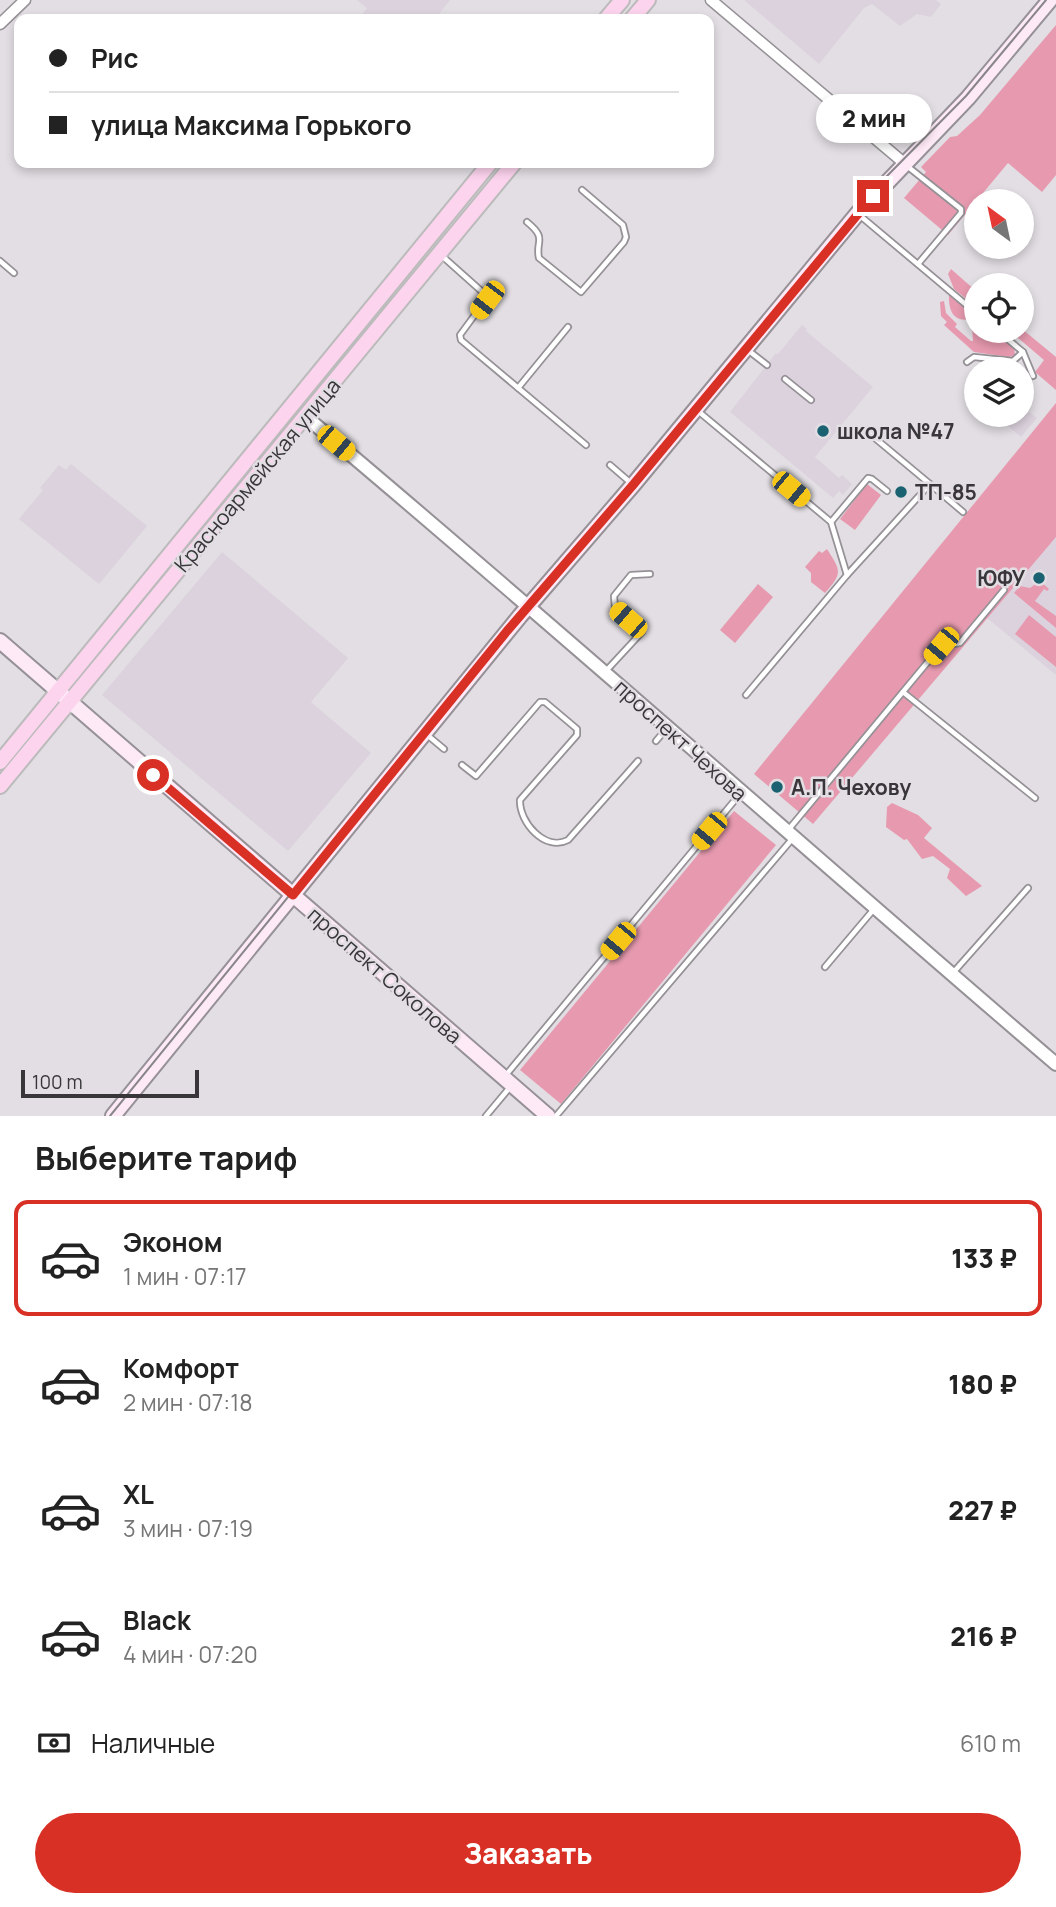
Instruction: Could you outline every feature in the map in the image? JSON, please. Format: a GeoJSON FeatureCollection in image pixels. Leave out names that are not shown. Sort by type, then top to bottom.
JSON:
{"type":"FeatureCollection","features":[{"type":"Feature","properties":{"kind":"main road"},"geometry":{"type":"LineString","coordinates":[[610,14],[622,0]]}},
{"type":"Feature","properties":{"kind":"main road"},"geometry":{"type":"LineString","coordinates":[[636,14],[648,0]]}},
{"type":"Feature","properties":{"kind":"main road"},"geometry":{"type":"LineString","coordinates":[[113,1116],[529,605],[633,485],[858,213],[968,98],[1050,0]]}},
{"type":"Feature","properties":{"kind":"main road","name":"Красноармейская улица"},"geometry":{"type":"LineString","coordinates":[[0,786],[64,697],[486,168]]}},
{"type":"Feature","properties":{"kind":"main road","name":"Красноармейская улица"},"geometry":{"type":"LineString","coordinates":[[0,762],[64,697],[306,417],[510,168]]}},
{"type":"Feature","properties":{"kind":"main road","name":"проспект Соколова"},"geometry":{"type":"LineString","coordinates":[[0,641],[548,1116]]}},
{"type":"Feature","properties":{"kind":"street"},"geometry":{"type":"LineString","coordinates":[[1,22],[26,0]]}},
{"type":"Feature","properties":{"kind":"street"},"geometry":{"type":"LineString","coordinates":[[711,0],[904,163]]}},
{"type":"Feature","properties":{"kind":"street","name":"проспект Чехова"},"geometry":{"type":"LineString","coordinates":[[306,417],[529,605],[741,793],[1056,1064]]}},
{"type":"Feature","properties":{"kind":"lane"},"geometry":{"type":"LineString","coordinates":[[904,163],[961,209],[961,213],[918,264]]}},
{"type":"Feature","properties":{"kind":"lane"},"geometry":{"type":"LineString","coordinates":[[527,222],[536,230],[543,244],[539,258],[581,292],[626,237],[623,225],[582,190]]}},
{"type":"Feature","properties":{"kind":"lane"},"geometry":{"type":"LineString","coordinates":[[858,213],[964,303]]}},
{"type":"Feature","properties":{"kind":"lane"},"geometry":{"type":"LineString","coordinates":[[440,254],[488,297],[460,335],[461,340],[586,445]]}},
{"type":"Feature","properties":{"kind":"lane"},"geometry":{"type":"LineString","coordinates":[[0,261],[14,273]]}},
{"type":"Feature","properties":{"kind":"lane"},"geometry":{"type":"LineString","coordinates":[[518,388],[568,327]]}},
{"type":"Feature","properties":{"kind":"lane"},"geometry":{"type":"LineString","coordinates":[[1012,343],[1025,357]]}},
{"type":"Feature","properties":{"kind":"lane"},"geometry":{"type":"LineString","coordinates":[[745,348],[767,365]]}},
{"type":"Feature","properties":{"kind":"lane"},"geometry":{"type":"LineString","coordinates":[[1017,357],[1023,352]]}},
{"type":"Feature","properties":{"kind":"lane"},"geometry":{"type":"LineString","coordinates":[[785,379],[811,400]]}},
{"type":"Feature","properties":{"kind":"lane"},"geometry":{"type":"LineString","coordinates":[[695,408],[831,522],[848,575]]}},
{"type":"Feature","properties":{"kind":"lane"},"geometry":{"type":"LineString","coordinates":[[870,433],[963,512]]}},
{"type":"Feature","properties":{"kind":"lane"},"geometry":{"type":"LineString","coordinates":[[610,465],[633,485]]}},
{"type":"Feature","properties":{"kind":"lane"},"geometry":{"type":"LineString","coordinates":[[831,522],[868,478],[887,491]]}},
{"type":"Feature","properties":{"kind":"lane"},"geometry":{"type":"LineString","coordinates":[[746,695],[930,484]]}},
{"type":"Feature","properties":{"kind":"lane"},"geometry":{"type":"LineString","coordinates":[[605,672],[642,632],[615,608],[614,596],[631,575],[650,574]]}},
{"type":"Feature","properties":{"kind":"lane"},"geometry":{"type":"LineString","coordinates":[[556,1116],[790,835],[941,646],[960,643],[1004,590]]}},
{"type":"Feature","properties":{"kind":"lane"},"geometry":{"type":"LineString","coordinates":[[903,692],[1035,798]]}},
{"type":"Feature","properties":{"kind":"lane"},"geometry":{"type":"LineString","coordinates":[[463,765],[477,776],[540,702],[545,702],[577,729],[577,735],[520,800],[523,820],[550,843],[559,845],[568,841],[638,761]]}},
{"type":"Feature","properties":{"kind":"lane"},"geometry":{"type":"LineString","coordinates":[[656,740],[667,728]]}},
{"type":"Feature","properties":{"kind":"lane"},"geometry":{"type":"LineString","coordinates":[[425,733],[444,749]]}},
{"type":"Feature","properties":{"kind":"lane"},"geometry":{"type":"LineString","coordinates":[[486,1116],[508,1081],[741,793]]}},
{"type":"Feature","properties":{"kind":"lane"},"geometry":{"type":"LineString","coordinates":[[952,975],[1028,888]]}},
{"type":"Feature","properties":{"kind":"lane"},"geometry":{"type":"LineString","coordinates":[[825,967],[875,909]]}},
{"type":"Feature","properties":{"kind":"shaded area"},"geometry":{"type":"Polygon","coordinates":[[[357,0],[450,0],[439,14],[363,14],[367,8],[357,0]]]}},
{"type":"Feature","properties":{"kind":"shaded area"},"geometry":{"type":"Polygon","coordinates":[[[744,0],[936,0],[941,4],[931,17],[917,14],[900,26],[872,4],[864,8],[819,64],[744,0]]]}},
{"type":"Feature","properties":{"kind":"shaded area"},"geometry":{"type":"Polygon","coordinates":[[[1056,25],[1056,175],[1042,192],[1008,163],[986,189],[964,189],[964,216],[948,235],[904,198],[926,172],[921,167],[950,137],[957,136],[980,115],[1056,25]]]}},
{"type":"Feature","properties":{"kind":"shaded area"},"geometry":{"type":"Polygon","coordinates":[[[951,269],[964,280],[964,297],[954,289],[948,274],[951,269]]]}},
{"type":"Feature","properties":{"kind":"shaded area"},"geometry":{"type":"Polygon","coordinates":[[[949,294],[964,307],[964,320],[958,319],[950,307],[949,294]]]}},
{"type":"Feature","properties":{"kind":"shaded area"},"geometry":{"type":"Polygon","coordinates":[[[944,301],[946,313],[964,335],[964,343],[944,325],[947,322],[941,316],[940,302],[944,301]]]}},
{"type":"Feature","properties":{"kind":"shaded area"},"geometry":{"type":"Polygon","coordinates":[[[802,325],[873,387],[815,457],[839,478],[842,475],[852,484],[843,495],[839,491],[833,498],[730,412],[776,353],[778,354],[802,325]]]}},
{"type":"Feature","properties":{"kind":"shaded area"},"geometry":{"type":"Polygon","coordinates":[[[1034,339],[1056,357],[1056,390],[1035,372],[1044,360],[1024,343],[1034,343],[1034,339]]]}},
{"type":"Feature","properties":{"kind":"shaded area"},"geometry":{"type":"Polygon","coordinates":[[[964,343],[1009,343],[1014,347],[1015,355],[1009,357],[974,352],[964,343]]]}},
{"type":"Feature","properties":{"kind":"shaded area"},"geometry":{"type":"Polygon","coordinates":[[[1056,403],[1056,537],[813,824],[754,774],[1056,403]]]}},
{"type":"Feature","properties":{"kind":"shaded area"},"geometry":{"type":"Polygon","coordinates":[[[1009,427],[1029,427],[1021,437],[1009,427]]]}},
{"type":"Feature","properties":{"kind":"shaded area"},"geometry":{"type":"Polygon","coordinates":[[[71,464],[147,526],[99,584],[19,519],[59,465],[66,470],[71,464]]]}},
{"type":"Feature","properties":{"kind":"shaded area"},"geometry":{"type":"Polygon","coordinates":[[[867,484],[881,495],[855,530],[840,519],[867,484]]]}},
{"type":"Feature","properties":{"kind":"shaded area","name":"ЮФУ"},"geometry":{"type":"Polygon","coordinates":[[[1056,537],[1056,675],[987,618],[1056,537]]]}},
{"type":"Feature","properties":{"kind":"shaded area"},"geometry":{"type":"Polygon","coordinates":[[[827,549],[838,572],[835,581],[825,593],[811,582],[811,573],[805,567],[819,551],[822,553],[827,549]]]}},
{"type":"Feature","properties":{"kind":"shaded area"},"geometry":{"type":"Polygon","coordinates":[[[222,552],[348,658],[311,702],[371,753],[288,851],[102,695],[222,552]]]}},
{"type":"Feature","properties":{"kind":"shaded area"},"geometry":{"type":"Polygon","coordinates":[[[1040,581],[1049,589],[1044,589],[1035,601],[1056,616],[1056,628],[1014,593],[1020,586],[1030,588],[1040,581]]]}},
{"type":"Feature","properties":{"kind":"shaded area"},"geometry":{"type":"Polygon","coordinates":[[[758,584],[773,597],[735,643],[720,630],[758,584]]]}},
{"type":"Feature","properties":{"kind":"shaded area"},"geometry":{"type":"Polygon","coordinates":[[[1029,615],[1056,637],[1056,667],[1015,634],[1029,615]]]}},
{"type":"Feature","properties":{"kind":"shaded area"},"geometry":{"type":"Polygon","coordinates":[[[892,803],[918,815],[932,828],[924,838],[982,886],[966,896],[947,878],[950,869],[933,856],[922,859],[907,839],[904,840],[886,827],[887,807],[892,803]]]}},
{"type":"Feature","properties":{"kind":"shaded area"},"geometry":{"type":"Polygon","coordinates":[[[734,811],[776,845],[561,1104],[520,1070],[734,811]]]}},
{"type":"Feature","properties":{"kind":"tram line"},"geometry":{"type":"LineString","coordinates":[[110,1116],[505,630],[886,177],[966,96],[1046,0]]}},
{"type":"Feature","properties":{"kind":"place","name":"школа №47"},"geometry":{"type":"Point","coordinates":[823,431]}},
{"type":"Feature","properties":{"kind":"place","name":"ТП-85"},"geometry":{"type":"Point","coordinates":[901,492]}},
{"type":"Feature","properties":{"kind":"place","name":"ЮФУ"},"geometry":{"type":"Point","coordinates":[1039,578]}},
{"type":"Feature","properties":{"kind":"place","name":"А.П. Чехову"},"geometry":{"type":"Point","coordinates":[777,787]}},
{"type":"Feature","properties":{"kind":"route"},"geometry":{"type":"LineString","coordinates":[[153,775],[293,895],[507,631],[633,485],[873,196]]}}]}
